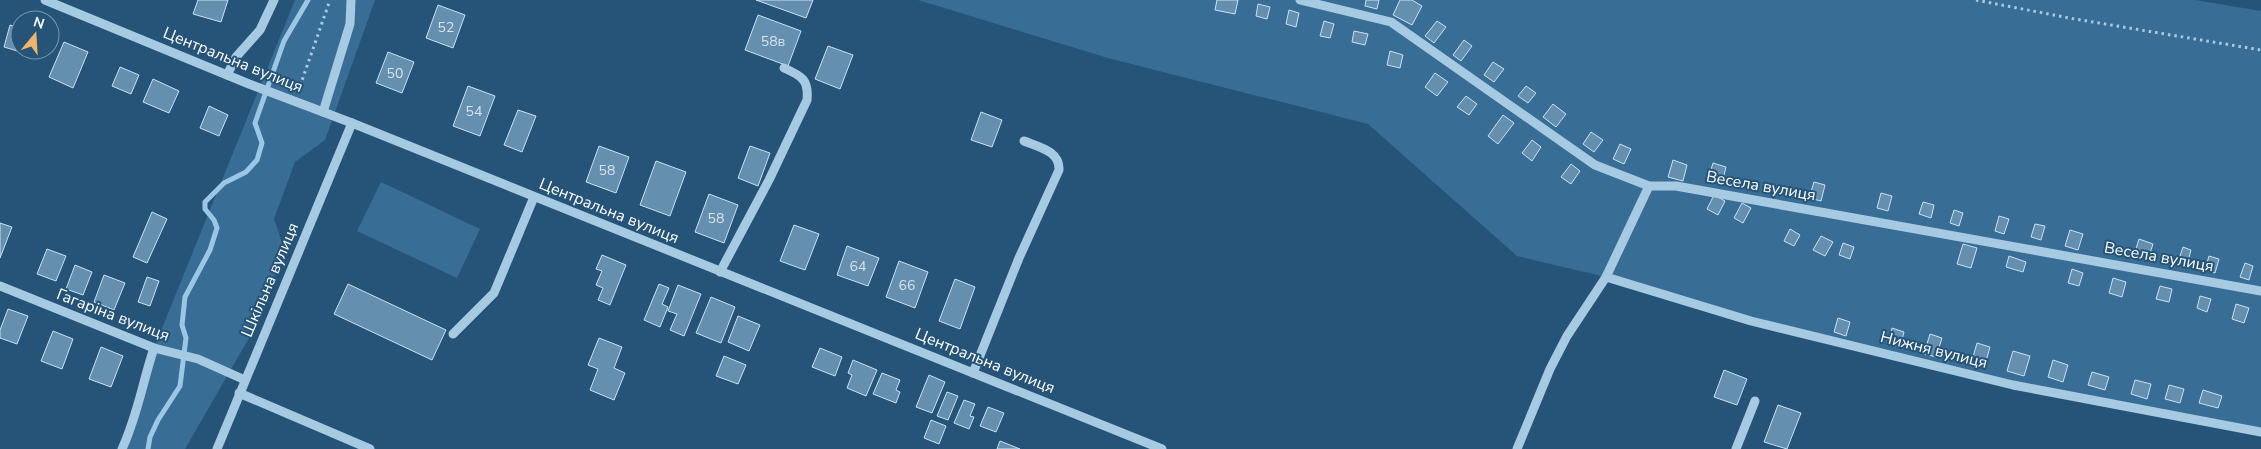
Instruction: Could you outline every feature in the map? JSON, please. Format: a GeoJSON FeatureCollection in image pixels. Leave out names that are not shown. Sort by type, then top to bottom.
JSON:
{"type":"FeatureCollection","features":[{"type":"Feature","properties":{"kind":"street","name":"Центральна вулиця"},"geometry":{"type":"LineString","coordinates":[[46,0],[65,4],[227,75],[352,123],[1162,449]]}},
{"type":"Feature","properties":{"kind":"street"},"geometry":{"type":"LineString","coordinates":[[227,75],[236,57],[260,30],[274,0]]}},
{"type":"Feature","properties":{"kind":"street"},"geometry":{"type":"LineString","coordinates":[[323,112],[350,24],[351,0]]}},
{"type":"Feature","properties":{"kind":"street","name":"Весела вулиця"},"geometry":{"type":"LineString","coordinates":[[1300,0],[1391,22],[1595,165],[1649,186],[1676,186],[2261,291]]}},
{"type":"Feature","properties":{"kind":"street"},"geometry":{"type":"LineString","coordinates":[[720,272],[769,180],[807,100],[808,91],[800,75],[784,68]]}},
{"type":"Feature","properties":{"kind":"street","name":"Шкільна вулиця"},"geometry":{"type":"LineString","coordinates":[[217,449],[352,123]]}},
{"type":"Feature","properties":{"kind":"street"},"geometry":{"type":"LineString","coordinates":[[973,373],[1019,258],[1059,170],[1059,163],[1056,157],[1048,150],[1024,141]]}},
{"type":"Feature","properties":{"kind":"street"},"geometry":{"type":"LineString","coordinates":[[1517,449],[1550,369],[1567,336],[1606,277],[1649,186]]}},
{"type":"Feature","properties":{"kind":"street"},"geometry":{"type":"LineString","coordinates":[[453,334],[494,293],[534,197]]}},
{"type":"Feature","properties":{"kind":"street","name":"Нижня вулиця"},"geometry":{"type":"LineString","coordinates":[[1606,277],[1751,321],[2003,382],[2261,432]]}},
{"type":"Feature","properties":{"kind":"street","name":"Гагаріна вулиця"},"geometry":{"type":"LineString","coordinates":[[0,286],[156,350],[198,359],[245,380]]}},
{"type":"Feature","properties":{"kind":"street"},"geometry":{"type":"LineString","coordinates":[[122,449],[135,418],[146,370],[156,350]]}},
{"type":"Feature","properties":{"kind":"street"},"geometry":{"type":"LineString","coordinates":[[239,393],[370,449]]}},
{"type":"Feature","properties":{"kind":"street"},"geometry":{"type":"LineString","coordinates":[[1736,449],[1755,401]]}},
{"type":"Feature","properties":{"kind":"path"},"geometry":{"type":"LineString","coordinates":[[291,100],[330,0]]}},
{"type":"Feature","properties":{"kind":"path"},"geometry":{"type":"LineString","coordinates":[[1976,0],[2069,18],[2261,50]]}},
{"type":"Feature","properties":{"kind":"shaded area"},"geometry":{"type":"Polygon","coordinates":[[[295,0],[375,0],[325,140],[295,162],[274,219],[285,252],[249,338],[185,449],[122,449],[154,348],[295,0]]]}},
{"type":"Feature","properties":{"kind":"shaded area"},"geometry":{"type":"Polygon","coordinates":[[[918,0],[2195,0],[2261,11],[2261,432],[2013,385],[1751,321],[1606,277],[1517,256],[1368,124],[1108,58],[918,0]]]}},
{"type":"Feature","properties":{"kind":"shaded area"},"geometry":{"type":"Polygon","coordinates":[[[381,182],[480,229],[457,278],[357,231],[381,182]]]}},
{"type":"Feature","properties":{"kind":"building"},"geometry":{"type":"Polygon","coordinates":[[[198,0],[228,0],[221,22],[193,14],[198,0]]]}},
{"type":"Feature","properties":{"kind":"building"},"geometry":{"type":"Polygon","coordinates":[[[756,0],[813,0],[806,18],[756,0]]]}},
{"type":"Feature","properties":{"kind":"building"},"geometry":{"type":"Polygon","coordinates":[[[1217,0],[1238,0],[1235,14],[1215,10],[1217,0]]]}},
{"type":"Feature","properties":{"kind":"building"},"geometry":{"type":"Polygon","coordinates":[[[1366,0],[1379,0],[1377,9],[1365,6],[1366,0]]]}},
{"type":"Feature","properties":{"kind":"building"},"geometry":{"type":"Polygon","coordinates":[[[1400,0],[1412,0],[1422,6],[1412,25],[1393,15],[1400,0]]]}},
{"type":"Feature","properties":{"kind":"building"},"geometry":{"type":"Polygon","coordinates":[[[1258,4],[1270,7],[1267,19],[1256,16],[1258,4]]]}},
{"type":"Feature","properties":{"kind":"building"},"geometry":{"type":"Polygon","coordinates":[[[438,5],[465,15],[453,48],[426,38],[438,5]]]}},
{"type":"Feature","properties":{"kind":"building"},"geometry":{"type":"Polygon","coordinates":[[[1289,10],[1299,13],[1296,27],[1286,24],[1289,10]]]}},
{"type":"Feature","properties":{"kind":"building"},"geometry":{"type":"Polygon","coordinates":[[[758,15],[801,31],[788,66],[745,50],[758,15]]]}},
{"type":"Feature","properties":{"kind":"building"},"geometry":{"type":"Polygon","coordinates":[[[1324,21],[1334,24],[1330,38],[1320,36],[1324,21]]]}},
{"type":"Feature","properties":{"kind":"building"},"geometry":{"type":"Polygon","coordinates":[[[1437,21],[1446,27],[1434,43],[1425,36],[1437,21]]]}},
{"type":"Feature","properties":{"kind":"building"},"geometry":{"type":"Polygon","coordinates":[[[10,25],[10,49],[4,47],[10,25]]]}},
{"type":"Feature","properties":{"kind":"building"},"geometry":{"type":"Polygon","coordinates":[[[1354,31],[1368,34],[1365,45],[1352,42],[1354,31]]]}},
{"type":"Feature","properties":{"kind":"building"},"geometry":{"type":"Polygon","coordinates":[[[1464,40],[1472,46],[1461,61],[1453,55],[1464,40]]]}},
{"type":"Feature","properties":{"kind":"building"},"geometry":{"type":"Polygon","coordinates":[[[64,42],[88,52],[73,88],[49,77],[56,60],[60,60],[60,51],[64,42]]]}},
{"type":"Feature","properties":{"kind":"building"},"geometry":{"type":"Polygon","coordinates":[[[828,46],[853,55],[840,89],[815,79],[828,46]]]}},
{"type":"Feature","properties":{"kind":"building"},"geometry":{"type":"Polygon","coordinates":[[[1390,51],[1403,55],[1400,68],[1387,65],[1390,51]]]}},
{"type":"Feature","properties":{"kind":"building"},"geometry":{"type":"Polygon","coordinates":[[[388,52],[414,62],[402,93],[376,83],[388,52]]]}},
{"type":"Feature","properties":{"kind":"building"},"geometry":{"type":"Polygon","coordinates":[[[1493,62],[1504,69],[1494,82],[1484,75],[1493,62]]]}},
{"type":"Feature","properties":{"kind":"building"},"geometry":{"type":"Polygon","coordinates":[[[120,67],[139,75],[131,94],[112,86],[120,67]]]}},
{"type":"Feature","properties":{"kind":"building"},"geometry":{"type":"Polygon","coordinates":[[[1435,73],[1448,82],[1437,96],[1425,87],[1435,73]]]}},
{"type":"Feature","properties":{"kind":"building"},"geometry":{"type":"Polygon","coordinates":[[[153,79],[179,91],[169,113],[143,102],[153,79]]]}},
{"type":"Feature","properties":{"kind":"building"},"geometry":{"type":"Polygon","coordinates":[[[468,86],[495,96],[480,136],[453,126],[468,86]]]}},
{"type":"Feature","properties":{"kind":"building"},"geometry":{"type":"Polygon","coordinates":[[[1526,86],[1536,93],[1528,103],[1518,96],[1526,86]]]}},
{"type":"Feature","properties":{"kind":"building"},"geometry":{"type":"Polygon","coordinates":[[[1466,96],[1477,104],[1469,115],[1457,107],[1466,96]]]}},
{"type":"Feature","properties":{"kind":"building"},"geometry":{"type":"Polygon","coordinates":[[[1553,104],[1566,114],[1556,127],[1543,117],[1553,104]]]}},
{"type":"Feature","properties":{"kind":"building"},"geometry":{"type":"Polygon","coordinates":[[[209,106],[228,115],[219,136],[200,128],[209,106]]]}},
{"type":"Feature","properties":{"kind":"building"},"geometry":{"type":"Polygon","coordinates":[[[518,110],[536,116],[522,152],[504,145],[518,110]]]}},
{"type":"Feature","properties":{"kind":"building"},"geometry":{"type":"Polygon","coordinates":[[[981,112],[1002,120],[992,147],[971,140],[981,112]]]}},
{"type":"Feature","properties":{"kind":"building"},"geometry":{"type":"Polygon","coordinates":[[[1503,115],[1514,123],[1498,144],[1488,136],[1503,115]]]}},
{"type":"Feature","properties":{"kind":"building"},"geometry":{"type":"Polygon","coordinates":[[[1591,132],[1603,140],[1594,152],[1583,144],[1591,132]]]}},
{"type":"Feature","properties":{"kind":"building"},"geometry":{"type":"Polygon","coordinates":[[[1532,140],[1541,147],[1532,161],[1522,153],[1532,140]]]}},
{"type":"Feature","properties":{"kind":"building"},"geometry":{"type":"Polygon","coordinates":[[[1620,144],[1631,149],[1624,164],[1613,159],[1620,144]]]}},
{"type":"Feature","properties":{"kind":"building"},"geometry":{"type":"Polygon","coordinates":[[[599,146],[629,157],[616,193],[586,182],[599,146]]]}},
{"type":"Feature","properties":{"kind":"building"},"geometry":{"type":"Polygon","coordinates":[[[750,146],[770,153],[758,186],[738,178],[750,146]]]}},
{"type":"Feature","properties":{"kind":"building"},"geometry":{"type":"Polygon","coordinates":[[[1673,160],[1687,165],[1683,181],[1668,177],[1673,160]]]}},
{"type":"Feature","properties":{"kind":"building"},"geometry":{"type":"Polygon","coordinates":[[[656,161],[686,172],[670,216],[640,205],[656,161]]]}},
{"type":"Feature","properties":{"kind":"building"},"geometry":{"type":"Polygon","coordinates":[[[1713,163],[1726,167],[1722,183],[1708,179],[1713,163]]]}},
{"type":"Feature","properties":{"kind":"building"},"geometry":{"type":"Polygon","coordinates":[[[1571,164],[1580,171],[1571,184],[1561,177],[1571,164]]]}},
{"type":"Feature","properties":{"kind":"building"},"geometry":{"type":"Polygon","coordinates":[[[1814,182],[1825,185],[1821,201],[1809,198],[1814,182]]]}},
{"type":"Feature","properties":{"kind":"building"},"geometry":{"type":"Polygon","coordinates":[[[1881,193],[1892,196],[1888,211],[1877,208],[1881,193]]]}},
{"type":"Feature","properties":{"kind":"building"},"geometry":{"type":"Polygon","coordinates":[[[709,194],[738,205],[724,243],[695,232],[709,194]]]}},
{"type":"Feature","properties":{"kind":"building"},"geometry":{"type":"Polygon","coordinates":[[[1714,195],[1725,201],[1718,215],[1707,209],[1714,195]]]}},
{"type":"Feature","properties":{"kind":"building"},"geometry":{"type":"Polygon","coordinates":[[[1923,202],[1934,205],[1931,218],[1919,214],[1923,202]]]}},
{"type":"Feature","properties":{"kind":"building"},"geometry":{"type":"Polygon","coordinates":[[[1742,203],[1751,208],[1743,223],[1734,218],[1742,203]]]}},
{"type":"Feature","properties":{"kind":"building"},"geometry":{"type":"Polygon","coordinates":[[[1954,210],[1963,213],[1959,226],[1950,223],[1954,210]]]}},
{"type":"Feature","properties":{"kind":"building"},"geometry":{"type":"Polygon","coordinates":[[[152,212],[167,219],[147,263],[133,257],[152,212]]]}},
{"type":"Feature","properties":{"kind":"building"},"geometry":{"type":"Polygon","coordinates":[[[1999,216],[2009,219],[2004,234],[1995,231],[1999,216]]]}},
{"type":"Feature","properties":{"kind":"building"},"geometry":{"type":"Polygon","coordinates":[[[0,223],[12,227],[0,258],[0,223]]]}},
{"type":"Feature","properties":{"kind":"building"},"geometry":{"type":"Polygon","coordinates":[[[2035,224],[2045,226],[2041,240],[2031,237],[2035,224]]]}},
{"type":"Feature","properties":{"kind":"building"},"geometry":{"type":"Polygon","coordinates":[[[794,225],[819,234],[805,270],[780,261],[794,225]]]}},
{"type":"Feature","properties":{"kind":"building"},"geometry":{"type":"Polygon","coordinates":[[[1790,229],[1800,235],[1794,246],[1784,241],[1790,229]]]}},
{"type":"Feature","properties":{"kind":"building"},"geometry":{"type":"Polygon","coordinates":[[[2070,230],[2083,234],[2078,250],[2065,246],[2070,230]]]}},
{"type":"Feature","properties":{"kind":"building"},"geometry":{"type":"Polygon","coordinates":[[[1821,236],[1833,242],[1825,256],[1813,250],[1821,236]]]}},
{"type":"Feature","properties":{"kind":"building"},"geometry":{"type":"Polygon","coordinates":[[[2139,239],[2153,244],[2148,259],[2134,255],[2139,239]]]}},
{"type":"Feature","properties":{"kind":"building"},"geometry":{"type":"Polygon","coordinates":[[[1843,243],[1854,247],[1850,259],[1839,255],[1843,243]]]}},
{"type":"Feature","properties":{"kind":"building"},"geometry":{"type":"Polygon","coordinates":[[[1963,244],[1977,248],[1971,268],[1957,264],[1963,244]]]}},
{"type":"Feature","properties":{"kind":"building"},"geometry":{"type":"Polygon","coordinates":[[[847,246],[879,258],[868,286],[837,275],[847,246]]]}},
{"type":"Feature","properties":{"kind":"building"},"geometry":{"type":"Polygon","coordinates":[[[2183,247],[2191,250],[2187,265],[2178,262],[2183,247]]]}},
{"type":"Feature","properties":{"kind":"building"},"geometry":{"type":"Polygon","coordinates":[[[47,249],[66,256],[56,281],[37,274],[47,249]]]}},
{"type":"Feature","properties":{"kind":"building"},"geometry":{"type":"Polygon","coordinates":[[[602,255],[626,265],[610,305],[598,300],[603,288],[596,285],[602,271],[596,269],[602,255]]]}},
{"type":"Feature","properties":{"kind":"building"},"geometry":{"type":"Polygon","coordinates":[[[2009,256],[2026,262],[2023,272],[2006,267],[2009,256]]]}},
{"type":"Feature","properties":{"kind":"building"},"geometry":{"type":"Polygon","coordinates":[[[2209,256],[2219,259],[2215,273],[2205,270],[2209,256]]]}},
{"type":"Feature","properties":{"kind":"building"},"geometry":{"type":"Polygon","coordinates":[[[899,261],[928,272],[915,308],[886,297],[899,261]]]}},
{"type":"Feature","properties":{"kind":"building"},"geometry":{"type":"Polygon","coordinates":[[[2245,263],[2253,266],[2249,280],[2240,277],[2245,263]]]}},
{"type":"Feature","properties":{"kind":"building"},"geometry":{"type":"Polygon","coordinates":[[[75,265],[92,272],[83,295],[66,289],[75,265]]]}},
{"type":"Feature","properties":{"kind":"building"},"geometry":{"type":"Polygon","coordinates":[[[2072,269],[2083,273],[2079,286],[2068,283],[2072,269]]]}},
{"type":"Feature","properties":{"kind":"building"},"geometry":{"type":"Polygon","coordinates":[[[104,275],[125,283],[114,310],[94,302],[104,275]]]}},
{"type":"Feature","properties":{"kind":"building"},"geometry":{"type":"Polygon","coordinates":[[[147,277],[159,281],[150,306],[138,302],[147,277]]]}},
{"type":"Feature","properties":{"kind":"building"},"geometry":{"type":"Polygon","coordinates":[[[2113,278],[2126,282],[2122,297],[2109,293],[2113,278]]]}},
{"type":"Feature","properties":{"kind":"building"},"geometry":{"type":"Polygon","coordinates":[[[955,279],[975,287],[960,329],[939,321],[955,279]]]}},
{"type":"Feature","properties":{"kind":"building"},"geometry":{"type":"Polygon","coordinates":[[[348,284],[446,330],[432,360],[334,314],[348,284]]]}},
{"type":"Feature","properties":{"kind":"building"},"geometry":{"type":"Polygon","coordinates":[[[659,284],[669,288],[662,304],[668,307],[660,327],[644,320],[659,284]]]}},
{"type":"Feature","properties":{"kind":"building"},"geometry":{"type":"Polygon","coordinates":[[[678,285],[701,294],[684,336],[670,330],[677,314],[668,311],[678,285]]]}},
{"type":"Feature","properties":{"kind":"building"},"geometry":{"type":"Polygon","coordinates":[[[2160,286],[2172,289],[2169,302],[2156,299],[2160,286]]]}},
{"type":"Feature","properties":{"kind":"building"},"geometry":{"type":"Polygon","coordinates":[[[2200,296],[2211,299],[2207,312],[2197,308],[2200,296]]]}},
{"type":"Feature","properties":{"kind":"building"},"geometry":{"type":"Polygon","coordinates":[[[711,297],[735,307],[721,343],[696,333],[711,297]]]}},
{"type":"Feature","properties":{"kind":"building"},"geometry":{"type":"Polygon","coordinates":[[[2236,304],[2249,308],[2244,323],[2232,319],[2236,304]]]}},
{"type":"Feature","properties":{"kind":"building"},"geometry":{"type":"Polygon","coordinates":[[[8,309],[28,316],[17,344],[0,338],[0,330],[8,309]]]}},
{"type":"Feature","properties":{"kind":"building"},"geometry":{"type":"Polygon","coordinates":[[[738,316],[760,325],[749,351],[728,342],[738,316]]]}},
{"type":"Feature","properties":{"kind":"building"},"geometry":{"type":"Polygon","coordinates":[[[1838,318],[1850,322],[1846,336],[1834,332],[1838,318]]]}},
{"type":"Feature","properties":{"kind":"building"},"geometry":{"type":"Polygon","coordinates":[[[1892,328],[1904,332],[1900,347],[1888,344],[1892,328]]]}},
{"type":"Feature","properties":{"kind":"building"},"geometry":{"type":"Polygon","coordinates":[[[53,331],[73,339],[62,369],[41,361],[53,331]]]}},
{"type":"Feature","properties":{"kind":"building"},"geometry":{"type":"Polygon","coordinates":[[[1930,334],[1942,338],[1936,357],[1924,354],[1930,334]]]}},
{"type":"Feature","properties":{"kind":"building"},"geometry":{"type":"Polygon","coordinates":[[[599,338],[622,347],[614,368],[625,373],[614,400],[590,390],[598,369],[588,365],[599,338]]]}},
{"type":"Feature","properties":{"kind":"building"},"geometry":{"type":"Polygon","coordinates":[[[1977,343],[1990,347],[1984,368],[1971,364],[1977,343]]]}},
{"type":"Feature","properties":{"kind":"building"},"geometry":{"type":"Polygon","coordinates":[[[101,347],[123,356],[111,387],[89,379],[101,347]]]}},
{"type":"Feature","properties":{"kind":"building"},"geometry":{"type":"Polygon","coordinates":[[[820,348],[842,357],[835,376],[812,367],[820,348]]]}},
{"type":"Feature","properties":{"kind":"building"},"geometry":{"type":"Polygon","coordinates":[[[2013,351],[2030,356],[2024,376],[2007,371],[2013,351]]]}},
{"type":"Feature","properties":{"kind":"building"},"geometry":{"type":"Polygon","coordinates":[[[724,356],[746,365],[738,384],[716,376],[724,356]]]}},
{"type":"Feature","properties":{"kind":"building"},"geometry":{"type":"Polygon","coordinates":[[[853,360],[877,370],[866,396],[847,388],[852,375],[848,373],[853,360]]]}},
{"type":"Feature","properties":{"kind":"building"},"geometry":{"type":"Polygon","coordinates":[[[2053,360],[2068,365],[2063,382],[2048,377],[2053,360]]]}},
{"type":"Feature","properties":{"kind":"building"},"geometry":{"type":"Polygon","coordinates":[[[1724,370],[1747,379],[1737,405],[1714,397],[1724,370]]]}},
{"type":"Feature","properties":{"kind":"building"},"geometry":{"type":"Polygon","coordinates":[[[2092,372],[2109,377],[2105,390],[2088,385],[2092,372]]]}},
{"type":"Feature","properties":{"kind":"building"},"geometry":{"type":"Polygon","coordinates":[[[882,373],[900,380],[896,390],[900,392],[896,403],[873,394],[882,373]]]}},
{"type":"Feature","properties":{"kind":"building"},"geometry":{"type":"Polygon","coordinates":[[[929,375],[945,382],[932,413],[916,407],[929,375]]]}},
{"type":"Feature","properties":{"kind":"building"},"geometry":{"type":"Polygon","coordinates":[[[2135,380],[2151,384],[2147,399],[2131,394],[2135,380]]]}},
{"type":"Feature","properties":{"kind":"building"},"geometry":{"type":"Polygon","coordinates":[[[2169,385],[2184,389],[2180,403],[2165,399],[2169,385]]]}},
{"type":"Feature","properties":{"kind":"building"},"geometry":{"type":"Polygon","coordinates":[[[2203,390],[2222,396],[2218,408],[2199,403],[2203,390]]]}},
{"type":"Feature","properties":{"kind":"building"},"geometry":{"type":"Polygon","coordinates":[[[947,392],[958,396],[948,420],[937,416],[947,392]]]}},
{"type":"Feature","properties":{"kind":"building"},"geometry":{"type":"Polygon","coordinates":[[[964,400],[975,404],[970,416],[974,417],[969,429],[954,423],[964,400]]]}},
{"type":"Feature","properties":{"kind":"building"},"geometry":{"type":"Polygon","coordinates":[[[1778,405],[1801,413],[1787,449],[1764,442],[1778,405]]]}},
{"type":"Feature","properties":{"kind":"building"},"geometry":{"type":"Polygon","coordinates":[[[988,407],[1004,413],[996,432],[980,426],[988,407]]]}},
{"type":"Feature","properties":{"kind":"building"},"geometry":{"type":"Polygon","coordinates":[[[931,420],[946,426],[939,444],[924,438],[931,420]]]}},
{"type":"Feature","properties":{"kind":"building"},"geometry":{"type":"Polygon","coordinates":[[[1000,441],[1020,449],[997,449],[1000,441]]]}},
{"type":"Feature","properties":{"kind":"waterway"},"geometry":{"type":"LineString","coordinates":[[148,449],[150,437],[158,420],[180,386],[186,338],[182,325],[185,297],[210,250],[217,228],[214,220],[205,209],[205,202],[224,183],[246,172],[257,160],[262,143],[255,123],[284,41],[308,0]]}}]}
